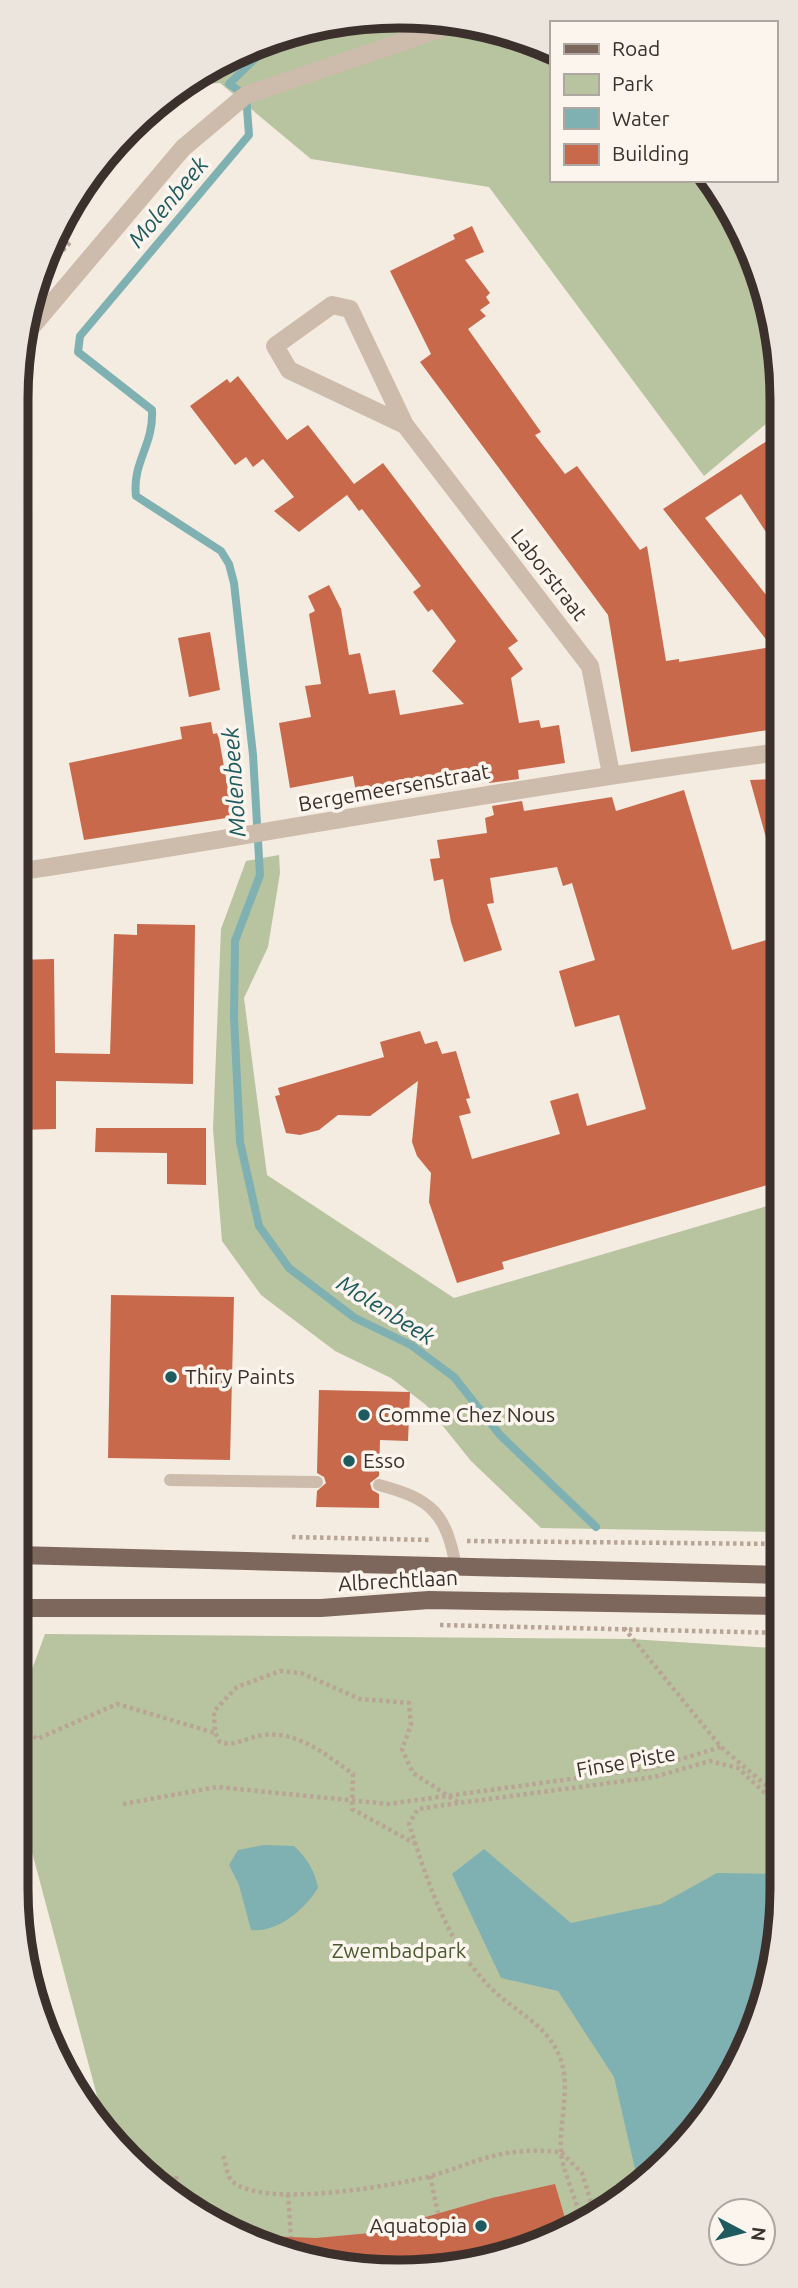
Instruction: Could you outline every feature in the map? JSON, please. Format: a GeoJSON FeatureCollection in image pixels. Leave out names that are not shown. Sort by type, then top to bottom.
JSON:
{"type":"FeatureCollection","features":[{"type":"Feature","properties":{"kind":"main road","name":"Albrechtlaan"},"geometry":{"type":"LineString","coordinates":[[28,1555],[770,1574]]}},
{"type":"Feature","properties":{"kind":"main road","name":"Albrechtlaan"},"geometry":{"type":"LineString","coordinates":[[28,1608],[321,1608],[429,1600],[770,1606]]}},
{"type":"Feature","properties":{"kind":"street"},"geometry":{"type":"LineString","coordinates":[[36,321],[183,148],[246,95],[437,30]]}},
{"type":"Feature","properties":{"kind":"street","name":"Laborstraat"},"geometry":{"type":"LineString","coordinates":[[405,425],[289,370],[275,346],[332,305],[350,309],[405,425],[590,666],[611,774]]}},
{"type":"Feature","properties":{"kind":"street","name":"Bergemeersenstraat"},"geometry":{"type":"LineString","coordinates":[[28,870],[236,838],[611,774],[770,753]]}},
{"type":"Feature","properties":{"kind":"lane"},"geometry":{"type":"LineString","coordinates":[[170,1480],[317,1482]]}},
{"type":"Feature","properties":{"kind":"lane"},"geometry":{"type":"LineString","coordinates":[[379,1485],[405,1492],[426,1503],[442,1518],[451,1540],[456,1567]]}},
{"type":"Feature","properties":{"kind":"path"},"geometry":{"type":"LineString","coordinates":[[290,1537],[770,1544]]}},
{"type":"Feature","properties":{"kind":"path"},"geometry":{"type":"LineString","coordinates":[[608,1603],[631,1639],[722,1747],[770,1789]]}},
{"type":"Feature","properties":{"kind":"path"},"geometry":{"type":"LineString","coordinates":[[416,1844],[352,1809],[353,1774],[303,1740],[264,1735],[230,1745],[220,1742],[215,1733],[214,1711],[237,1687],[280,1671],[301,1672],[360,1699],[409,1703],[411,1725],[402,1749],[413,1773],[459,1803]]}},
{"type":"Feature","properties":{"kind":"path"},"geometry":{"type":"LineString","coordinates":[[28,1732],[37,1739],[117,1704],[215,1733]]}},
{"type":"Feature","properties":{"kind":"path"},"geometry":{"type":"LineString","coordinates":[[122,1804],[217,1787],[388,1804],[652,1769],[722,1747]]}},
{"type":"Feature","properties":{"kind":"path","name":"Finse Piste"},"geometry":{"type":"LineString","coordinates":[[579,2213],[561,2152],[565,2098],[560,2056],[540,2026],[488,1985],[463,1950],[426,1878],[409,1824],[418,1809],[654,1777],[710,1761],[738,1768],[770,1798]]}},
{"type":"Feature","properties":{"kind":"path"},"geometry":{"type":"LineString","coordinates":[[223,2156],[230,2179],[243,2188],[288,2194],[360,2189],[430,2176],[497,2155],[538,2150],[561,2152],[582,2173],[592,2205]]}},
{"type":"Feature","properties":{"kind":"path"},"geometry":{"type":"LineString","coordinates":[[173,2168],[178,2187]]}},
{"type":"Feature","properties":{"kind":"path"},"geometry":{"type":"LineString","coordinates":[[430,2176],[439,2214]]}},
{"type":"Feature","properties":{"kind":"path"},"geometry":{"type":"LineString","coordinates":[[288,2194],[291,2237]]}},
{"type":"Feature","properties":{"kind":"green space"},"geometry":{"type":"Polygon","coordinates":[[[375,29],[423,29],[471,35],[550,60],[550,182],[699,182],[720,214],[742,257],[763,327],[769,375],[770,421],[704,476],[489,187],[311,159],[220,83],[204,84],[235,66],[280,48],[327,35],[375,29]]]}},
{"type":"Feature","properties":{"kind":"green space"},"geometry":{"type":"Polygon","coordinates":[[[279,855],[280,873],[268,947],[244,998],[267,1175],[454,1298],[770,1205],[770,1532],[541,1528],[471,1461],[426,1405],[391,1378],[335,1351],[261,1295],[222,1241],[213,1129],[221,929],[246,861],[279,855]]]}},
{"type":"Feature","properties":{"kind":"green space","name":"Zwembadpark"},"geometry":{"type":"Polygon","coordinates":[[[45,1634],[631,1639],[770,1648],[770,1889],[767,1937],[757,1985],[732,2053],[693,2115],[644,2168],[605,2197],[563,2222],[518,2240],[447,2257],[375,2259],[303,2247],[235,2222],[193,2197],[154,2168],[120,2134],[100,2108],[28,1837],[28,1680],[45,1634]]]}},
{"type":"Feature","properties":{"kind":"water"},"geometry":{"type":"Polygon","coordinates":[[[264,1845],[294,1846],[310,1865],[318,1888],[306,1904],[281,1924],[251,1930],[239,1885],[229,1865],[238,1850],[264,1845]]]}},
{"type":"Feature","properties":{"kind":"water"},"geometry":{"type":"Polygon","coordinates":[[[484,1849],[571,1923],[661,1904],[717,1873],[770,1874],[769,1913],[763,1961],[742,2031],[720,2074],[693,2115],[678,2134],[636,2174],[614,2077],[558,1991],[501,1978],[452,1874],[484,1849]]]}},
{"type":"Feature","properties":{"kind":"building"},"geometry":{"type":"Polygon","coordinates":[[[472,226],[484,252],[465,260],[490,293],[486,297],[490,303],[480,310],[486,316],[468,329],[541,432],[535,435],[565,474],[577,466],[640,550],[647,546],[666,661],[679,659],[679,662],[770,647],[770,730],[631,752],[608,615],[420,362],[431,354],[390,271],[455,239],[453,235],[472,226]]]}},
{"type":"Feature","properties":{"kind":"building"},"geometry":{"type":"Polygon","coordinates":[[[238,376],[287,440],[308,425],[354,484],[383,463],[518,641],[508,648],[523,669],[511,678],[519,723],[539,720],[541,728],[559,725],[565,763],[518,770],[519,779],[489,783],[488,776],[357,797],[353,776],[290,788],[279,723],[311,717],[305,686],[321,684],[309,614],[315,611],[308,596],[329,585],[341,609],[349,655],[360,653],[369,694],[395,690],[400,715],[464,704],[432,671],[456,641],[432,609],[428,612],[413,592],[421,586],[362,509],[359,511],[347,495],[299,532],[274,511],[294,497],[263,459],[253,467],[246,457],[235,465],[190,406],[227,379],[230,383],[238,376]]]}},
{"type":"Feature","properties":{"kind":"building"},"geometry":{"type":"Polygon","coordinates":[[[770,439],[770,538],[741,494],[705,518],[770,600],[770,644],[663,509],[770,439]]]}},
{"type":"Feature","properties":{"kind":"building"},"geometry":{"type":"Polygon","coordinates":[[[210,632],[220,690],[189,697],[178,638],[210,632]]]}},
{"type":"Feature","properties":{"kind":"building"},"geometry":{"type":"Polygon","coordinates":[[[211,722],[213,734],[218,733],[233,817],[84,840],[69,763],[182,739],[180,727],[211,722]]]}},
{"type":"Feature","properties":{"kind":"building"},"geometry":{"type":"Polygon","coordinates":[[[770,779],[770,852],[750,780],[770,779]]]}},
{"type":"Feature","properties":{"kind":"building"},"geometry":{"type":"Polygon","coordinates":[[[684,790],[732,950],[770,939],[770,1184],[502,1262],[504,1269],[457,1283],[429,1202],[431,1173],[417,1156],[412,1142],[418,1081],[370,1116],[338,1115],[319,1130],[300,1135],[286,1133],[275,1096],[280,1095],[278,1088],[384,1057],[380,1042],[420,1031],[425,1044],[437,1041],[442,1054],[456,1051],[470,1098],[466,1099],[471,1113],[459,1116],[472,1159],[560,1134],[550,1101],[578,1093],[587,1126],[646,1109],[619,1015],[575,1027],[559,971],[595,960],[572,883],[563,886],[557,867],[490,878],[494,903],[487,904],[502,950],[464,962],[451,922],[443,879],[434,881],[430,859],[440,858],[437,840],[487,833],[485,818],[494,815],[492,806],[522,801],[524,811],[612,797],[616,811],[684,790]]]}},
{"type":"Feature","properties":{"kind":"building"},"geometry":{"type":"Polygon","coordinates":[[[137,924],[195,925],[193,1084],[56,1081],[56,1129],[28,1130],[28,960],[54,959],[55,1053],[110,1054],[114,934],[137,935],[137,924]]]}},
{"type":"Feature","properties":{"kind":"building"},"geometry":{"type":"Polygon","coordinates":[[[96,1128],[206,1128],[206,1185],[167,1184],[167,1153],[95,1152],[96,1128]]]}},
{"type":"Feature","properties":{"kind":"building","name":"Thiry Paints"},"geometry":{"type":"Polygon","coordinates":[[[111,1295],[234,1297],[230,1460],[108,1458],[111,1295]]]}},
{"type":"Feature","properties":{"kind":"building"},"geometry":{"type":"Polygon","coordinates":[[[319,1390],[410,1392],[408,1441],[380,1440],[379,1476],[370,1483],[372,1490],[379,1494],[379,1508],[316,1507],[317,1491],[326,1483],[324,1477],[317,1473],[319,1390]]]}},
{"type":"Feature","properties":{"kind":"building","name":"Aquatopia"},"geometry":{"type":"Polygon","coordinates":[[[555,2184],[566,2220],[541,2232],[495,2247],[423,2259],[351,2257],[303,2247],[269,2236],[316,2238],[370,2233],[492,2198],[555,2184]]]}},
{"type":"Feature","properties":{"kind":"waterway","name":"Molenbeek"},"geometry":{"type":"LineString","coordinates":[[258,56],[229,84],[246,95],[249,135],[80,336],[78,352],[152,410],[150,433],[137,473],[136,496],[221,551],[229,564],[234,583],[253,755],[260,875],[235,941],[234,1017],[240,1142],[259,1226],[289,1268],[355,1318],[411,1345],[454,1377],[500,1435],[596,1527]]}},
{"type":"Feature","properties":{"kind":"place","name":"Thiry Paints"},"geometry":{"type":"Point","coordinates":[171,1377]}},
{"type":"Feature","properties":{"kind":"place","name":"Comme Chez Nous"},"geometry":{"type":"Point","coordinates":[364,1415]}},
{"type":"Feature","properties":{"kind":"place","name":"Esso"},"geometry":{"type":"Point","coordinates":[349,1461]}},
{"type":"Feature","properties":{"kind":"place","name":"Aquatopia"},"geometry":{"type":"Point","coordinates":[481,2226]}}]}
